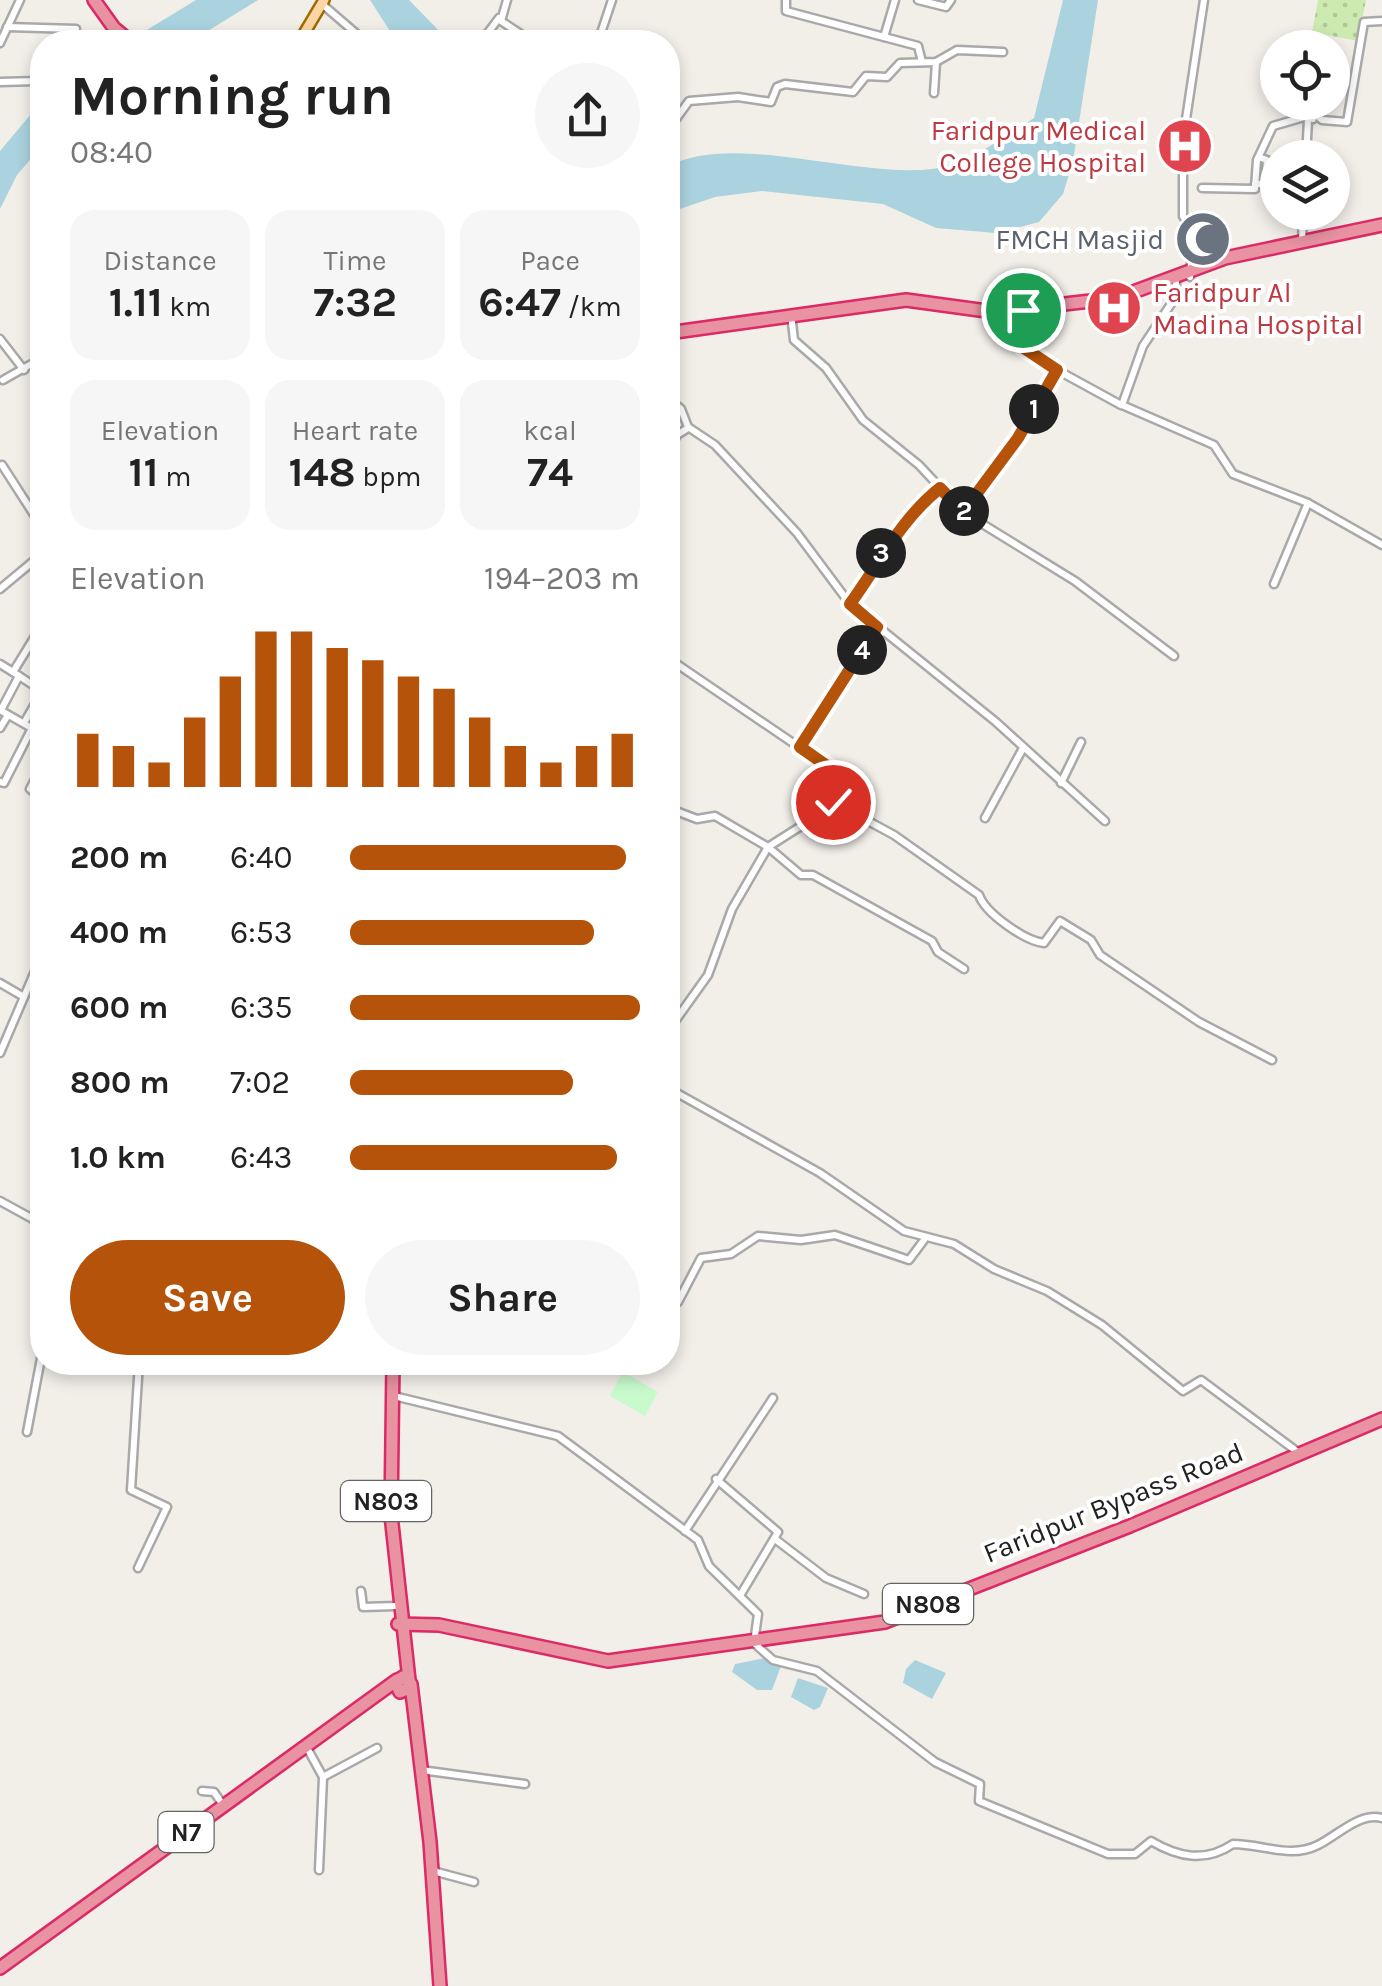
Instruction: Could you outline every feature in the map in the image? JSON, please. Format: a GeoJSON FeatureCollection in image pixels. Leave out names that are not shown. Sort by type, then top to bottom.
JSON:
{"type":"FeatureCollection","features":[{"type":"Feature","properties":{"kind":"highway"},"geometry":{"type":"LineString","coordinates":[[97,0],[120,30]]}},
{"type":"Feature","properties":{"kind":"highway"},"geometry":{"type":"LineString","coordinates":[[1024,312],[1117,298],[1252,254],[1382,227]]}},
{"type":"Feature","properties":{"kind":"highway"},"geometry":{"type":"LineString","coordinates":[[680,333],[906,300],[976,311],[1024,312],[1118,303],[1189,275]]}},
{"type":"Feature","properties":{"kind":"highway","name":"N803"},"geometry":{"type":"LineString","coordinates":[[390,1375],[386,1515],[401,1628]]}},
{"type":"Feature","properties":{"kind":"highway","name":"Faridpur Bypass Road"},"geometry":{"type":"LineString","coordinates":[[401,1628],[448,1628],[608,1661],[885,1622],[1382,1419]]}},
{"type":"Feature","properties":{"kind":"highway","name":"N803"},"geometry":{"type":"LineString","coordinates":[[389,1422],[402,1685]]}},
{"type":"Feature","properties":{"kind":"highway"},"geometry":{"type":"LineString","coordinates":[[402,1685],[413,1719],[420,1770],[440,1986]]}},
{"type":"Feature","properties":{"kind":"highway","name":"N7"},"geometry":{"type":"LineString","coordinates":[[0,1968],[371,1697],[402,1685]]}},
{"type":"Feature","properties":{"kind":"main road"},"geometry":{"type":"LineString","coordinates":[[306,30],[323,2]]}},
{"type":"Feature","properties":{"kind":"street"},"geometry":{"type":"LineString","coordinates":[[1,38],[20,0]]}},
{"type":"Feature","properties":{"kind":"street"},"geometry":{"type":"LineString","coordinates":[[490,30],[508,0]]}},
{"type":"Feature","properties":{"kind":"street"},"geometry":{"type":"LineString","coordinates":[[602,30],[612,0]]}},
{"type":"Feature","properties":{"kind":"street"},"geometry":{"type":"LineString","coordinates":[[786,0],[786,12],[918,46],[922,62]]}},
{"type":"Feature","properties":{"kind":"street"},"geometry":{"type":"LineString","coordinates":[[884,37],[894,0]]}},
{"type":"Feature","properties":{"kind":"street"},"geometry":{"type":"LineString","coordinates":[[918,0],[946,7],[951,0]]}},
{"type":"Feature","properties":{"kind":"street"},"geometry":{"type":"LineString","coordinates":[[1189,275],[1193,234],[1183,216],[1183,139],[1204,0]]}},
{"type":"Feature","properties":{"kind":"street"},"geometry":{"type":"LineString","coordinates":[[323,2],[353,30]]}},
{"type":"Feature","properties":{"kind":"street"},"geometry":{"type":"LineString","coordinates":[[500,17],[513,30]]}},
{"type":"Feature","properties":{"kind":"street"},"geometry":{"type":"LineString","coordinates":[[1350,104],[1364,22],[1382,22]]}},
{"type":"Feature","properties":{"kind":"street"},"geometry":{"type":"LineString","coordinates":[[7,26],[76,28]]}},
{"type":"Feature","properties":{"kind":"street"},"geometry":{"type":"LineString","coordinates":[[680,113],[689,100],[738,96],[771,102],[777,87],[785,84],[852,92],[866,76],[884,78],[900,62],[936,62],[954,50],[1003,52]]}},
{"type":"Feature","properties":{"kind":"street"},"geometry":{"type":"LineString","coordinates":[[934,93],[936,62]]}},
{"type":"Feature","properties":{"kind":"street"},"geometry":{"type":"LineString","coordinates":[[0,82],[30,81]]}},
{"type":"Feature","properties":{"kind":"street"},"geometry":{"type":"LineString","coordinates":[[1268,140],[1274,124],[1294,120]]}},
{"type":"Feature","properties":{"kind":"street"},"geometry":{"type":"LineString","coordinates":[[1322,120],[1347,120]]}},
{"type":"Feature","properties":{"kind":"street"},"geometry":{"type":"LineString","coordinates":[[1202,188],[1255,190],[1260,158]]}},
{"type":"Feature","properties":{"kind":"street"},"geometry":{"type":"LineString","coordinates":[[1302,230],[1302,242]]}},
{"type":"Feature","properties":{"kind":"street"},"geometry":{"type":"LineString","coordinates":[[1122,406],[1142,346],[1176,295],[1176,283]]}},
{"type":"Feature","properties":{"kind":"street"},"geometry":{"type":"LineString","coordinates":[[1024,312],[1024,348],[1057,370],[1122,406],[1214,445],[1232,474],[1308,503],[1382,545]]}},
{"type":"Feature","properties":{"kind":"street"},"geometry":{"type":"LineString","coordinates":[[792,316],[794,340],[826,368],[863,420],[920,465],[963,512],[1075,581],[1174,656]]}},
{"type":"Feature","properties":{"kind":"street"},"geometry":{"type":"LineString","coordinates":[[0,339],[24,370]]}},
{"type":"Feature","properties":{"kind":"street"},"geometry":{"type":"LineString","coordinates":[[3,380],[30,366]]}},
{"type":"Feature","properties":{"kind":"street"},"geometry":{"type":"LineString","coordinates":[[963,512],[1018,438],[1057,370]]}},
{"type":"Feature","properties":{"kind":"street"},"geometry":{"type":"LineString","coordinates":[[680,407],[688,428],[715,446],[784,520],[850,604],[996,722],[1022,750],[1106,821]]}},
{"type":"Feature","properties":{"kind":"street"},"geometry":{"type":"LineString","coordinates":[[680,433],[688,428]]}},
{"type":"Feature","properties":{"kind":"street"},"geometry":{"type":"LineString","coordinates":[[2,465],[30,508]]}},
{"type":"Feature","properties":{"kind":"street"},"geometry":{"type":"LineString","coordinates":[[850,604],[904,522],[940,488]]}},
{"type":"Feature","properties":{"kind":"street"},"geometry":{"type":"LineString","coordinates":[[1274,584],[1308,503]]}},
{"type":"Feature","properties":{"kind":"street"},"geometry":{"type":"LineString","coordinates":[[0,589],[30,564]]}},
{"type":"Feature","properties":{"kind":"street"},"geometry":{"type":"LineString","coordinates":[[800,747],[877,627]]}},
{"type":"Feature","properties":{"kind":"street"},"geometry":{"type":"LineString","coordinates":[[0,728],[16,674],[30,648]]}},
{"type":"Feature","properties":{"kind":"street"},"geometry":{"type":"LineString","coordinates":[[0,664],[30,684]]}},
{"type":"Feature","properties":{"kind":"street"},"geometry":{"type":"LineString","coordinates":[[680,666],[840,775],[832,800],[768,847],[732,909],[706,980],[680,1015]]}},
{"type":"Feature","properties":{"kind":"street"},"geometry":{"type":"LineString","coordinates":[[3,712],[30,727]]}},
{"type":"Feature","properties":{"kind":"street"},"geometry":{"type":"LineString","coordinates":[[24,724],[30,713]]}},
{"type":"Feature","properties":{"kind":"street"},"geometry":{"type":"LineString","coordinates":[[0,782],[4,783],[30,732]]}},
{"type":"Feature","properties":{"kind":"street"},"geometry":{"type":"LineString","coordinates":[[1061,783],[1081,742]]}},
{"type":"Feature","properties":{"kind":"street"},"geometry":{"type":"LineString","coordinates":[[985,818],[1022,750]]}},
{"type":"Feature","properties":{"kind":"street"},"geometry":{"type":"LineString","coordinates":[[832,800],[932,860],[980,895],[984,906],[1032,940],[1045,942],[1060,921],[1091,940],[1100,955],[1199,1022],[1272,1060]]}},
{"type":"Feature","properties":{"kind":"street"},"geometry":{"type":"LineString","coordinates":[[680,812],[697,818],[715,816],[768,847],[801,875],[813,875],[914,931],[964,968]]}},
{"type":"Feature","properties":{"kind":"street"},"geometry":{"type":"LineString","coordinates":[[0,982],[24,997]]}},
{"type":"Feature","properties":{"kind":"street"},"geometry":{"type":"LineString","coordinates":[[0,1054],[30,984]]}},
{"type":"Feature","properties":{"kind":"street"},"geometry":{"type":"LineString","coordinates":[[680,1095],[820,1174],[891,1224],[924,1240],[954,1244],[994,1269],[1047,1292],[1102,1325],[1183,1390],[1202,1380],[1299,1454]]}},
{"type":"Feature","properties":{"kind":"street"},"geometry":{"type":"LineString","coordinates":[[0,1202],[30,1218]]}},
{"type":"Feature","properties":{"kind":"street"},"geometry":{"type":"LineString","coordinates":[[680,1298],[701,1258],[730,1254],[758,1236],[801,1240],[835,1235],[909,1260],[924,1240]]}},
{"type":"Feature","properties":{"kind":"street"},"geometry":{"type":"LineString","coordinates":[[26,1432],[38,1375]]}},
{"type":"Feature","properties":{"kind":"street"},"geometry":{"type":"LineString","coordinates":[[138,1375],[131,1490],[167,1506],[138,1568]]}},
{"type":"Feature","properties":{"kind":"street"},"geometry":{"type":"LineString","coordinates":[[391,1390],[558,1436],[698,1540],[709,1566],[758,1614],[754,1643],[773,1660],[817,1671],[934,1762],[980,1784],[979,1801],[1108,1854],[1135,1854],[1151,1841],[1178,1857],[1220,1853],[1233,1844],[1292,1853],[1316,1846],[1356,1822],[1382,1818]]}},
{"type":"Feature","properties":{"kind":"street"},"geometry":{"type":"LineString","coordinates":[[686,1531],[773,1398]]}},
{"type":"Feature","properties":{"kind":"street"},"geometry":{"type":"LineString","coordinates":[[716,1480],[776,1530],[775,1539],[741,1594]]}},
{"type":"Feature","properties":{"kind":"street"},"geometry":{"type":"LineString","coordinates":[[775,1539],[814,1570],[864,1594]]}},
{"type":"Feature","properties":{"kind":"street"},"geometry":{"type":"LineString","coordinates":[[361,1591],[363,1606],[396,1606]]}},
{"type":"Feature","properties":{"kind":"street"},"geometry":{"type":"LineString","coordinates":[[305,1745],[323,1777],[319,1870]]}},
{"type":"Feature","properties":{"kind":"street"},"geometry":{"type":"LineString","coordinates":[[323,1777],[377,1748]]}},
{"type":"Feature","properties":{"kind":"street"},"geometry":{"type":"LineString","coordinates":[[420,1770],[525,1784]]}},
{"type":"Feature","properties":{"kind":"street"},"geometry":{"type":"LineString","coordinates":[[202,1790],[214,1792],[222,1806]]}},
{"type":"Feature","properties":{"kind":"street"},"geometry":{"type":"LineString","coordinates":[[432,1871],[474,1882]]}},
{"type":"Feature","properties":{"kind":"green space"},"geometry":{"type":"Polygon","coordinates":[[[1318,0],[1366,0],[1358,41],[1350,39],[1350,30],[1312,30],[1318,0]]]}},
{"type":"Feature","properties":{"kind":"green space"},"geometry":{"type":"Polygon","coordinates":[[[621,1375],[658,1392],[645,1416],[610,1396],[621,1375]]]}},
{"type":"Feature","properties":{"kind":"water"},"geometry":{"type":"Polygon","coordinates":[[[196,0],[258,0],[209,30],[147,30],[196,0]]]}},
{"type":"Feature","properties":{"kind":"water"},"geometry":{"type":"Polygon","coordinates":[[[370,0],[409,0],[438,30],[389,30],[370,0]]]}},
{"type":"Feature","properties":{"kind":"water"},"geometry":{"type":"Polygon","coordinates":[[[1063,0],[1098,0],[1073,161],[1063,194],[1039,222],[996,233],[936,228],[883,204],[762,191],[715,197],[680,209],[680,162],[693,157],[758,154],[901,170],[932,169],[985,149],[1034,118],[1063,0]]]}},
{"type":"Feature","properties":{"kind":"water"},"geometry":{"type":"Polygon","coordinates":[[[30,115],[30,160],[17,175],[0,209],[0,151],[30,115]]]}},
{"type":"Feature","properties":{"kind":"water"},"geometry":{"type":"Polygon","coordinates":[[[765,1658],[781,1666],[772,1690],[757,1690],[732,1672],[735,1664],[765,1658]]]}},
{"type":"Feature","properties":{"kind":"water"},"geometry":{"type":"Polygon","coordinates":[[[915,1660],[946,1673],[932,1699],[903,1683],[906,1669],[915,1660]]]}},
{"type":"Feature","properties":{"kind":"water"},"geometry":{"type":"Polygon","coordinates":[[[798,1678],[828,1688],[820,1707],[814,1710],[791,1697],[798,1678]]]}},
{"type":"Feature","properties":{"kind":"place","name":"Faridpur Medical College Hospital"},"geometry":{"type":"Point","coordinates":[1185,146]}},
{"type":"Feature","properties":{"kind":"place","name":"FMCH Masjid"},"geometry":{"type":"Point","coordinates":[1203,239]}},
{"type":"Feature","properties":{"kind":"place","name":"Faridpur Al Madina Hospital"},"geometry":{"type":"Point","coordinates":[1114,308]}},
{"type":"Feature","properties":{"kind":"route"},"geometry":{"type":"LineString","coordinates":[[833,802],[840,775],[800,747],[877,627],[850,604],[874,562],[920,504],[940,488],[963,512],[1018,438],[1057,370],[1024,348],[1023,310]]}}]}
